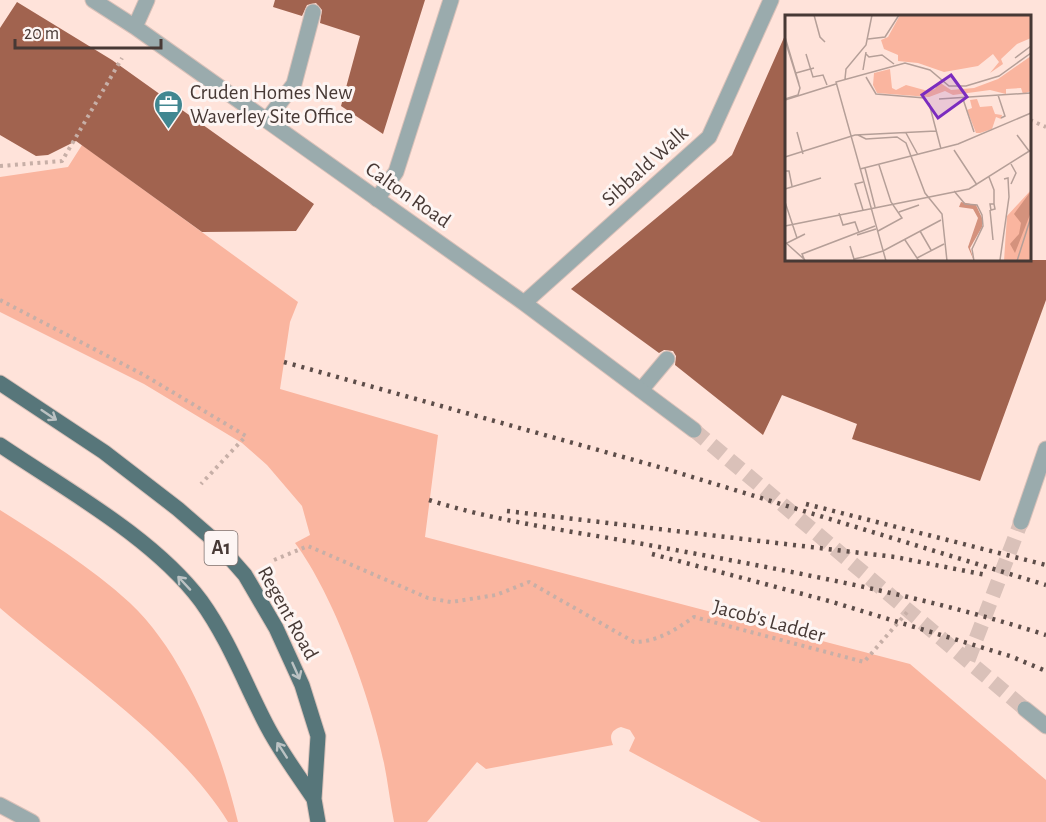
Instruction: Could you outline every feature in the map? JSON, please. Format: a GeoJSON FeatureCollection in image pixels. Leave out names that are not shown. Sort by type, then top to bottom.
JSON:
{"type":"FeatureCollection","features":[{"type":"Feature","properties":{"kind":"main road","name":"Regent Road"},"geometry":{"type":"LineString","coordinates":[[0,383],[104,452],[178,509],[216,542],[245,575],[276,628],[302,684],[318,736],[314,799],[318,822]]}},
{"type":"Feature","properties":{"kind":"main road","name":"Regent Road"},"geometry":{"type":"LineString","coordinates":[[0,445],[137,538],[170,567],[201,600],[228,643],[268,728],[314,799]]}},
{"type":"Feature","properties":{"kind":"street","name":"Calton Road"},"geometry":{"type":"LineString","coordinates":[[93,0],[135,27],[524,303],[694,430]]}},
{"type":"Feature","properties":{"kind":"street"},"geometry":{"type":"LineString","coordinates":[[135,27],[147,0]]}},
{"type":"Feature","properties":{"kind":"street"},"geometry":{"type":"LineString","coordinates":[[377,200],[396,172],[451,0]]}},
{"type":"Feature","properties":{"kind":"street","name":"Sibbald Walk"},"geometry":{"type":"LineString","coordinates":[[524,303],[709,137],[771,0]]}},
{"type":"Feature","properties":{"kind":"street"},"geometry":{"type":"LineString","coordinates":[[267,120],[294,84],[313,12]]}},
{"type":"Feature","properties":{"kind":"street"},"geometry":{"type":"LineString","coordinates":[[642,390],[667,359]]}},
{"type":"Feature","properties":{"kind":"street"},"geometry":{"type":"LineString","coordinates":[[1021,522],[1046,449]]}},
{"type":"Feature","properties":{"kind":"street"},"geometry":{"type":"LineString","coordinates":[[1025,708],[1046,726]]}},
{"type":"Feature","properties":{"kind":"street"},"geometry":{"type":"LineString","coordinates":[[0,805],[32,822]]}},
{"type":"Feature","properties":{"kind":"path"},"geometry":{"type":"LineString","coordinates":[[0,166],[63,161],[120,64]]}},
{"type":"Feature","properties":{"kind":"path"},"geometry":{"type":"LineString","coordinates":[[1031,121],[1046,127]]}},
{"type":"Feature","properties":{"kind":"path"},"geometry":{"type":"LineString","coordinates":[[0,300],[144,375],[246,436],[178,509]]}},
{"type":"Feature","properties":{"kind":"path","name":"Jacob's Ladder"},"geometry":{"type":"LineString","coordinates":[[245,575],[308,546],[428,598],[451,602],[496,595],[529,582],[634,642],[648,642],[659,638],[694,617],[864,662],[909,610]]}},
{"type":"Feature","properties":{"kind":"shaded area"},"geometry":{"type":"Polygon","coordinates":[[[82,145],[298,302],[290,322],[280,389],[438,435],[425,537],[910,664],[1046,780],[1046,822],[761,822],[629,751],[635,738],[630,730],[621,727],[612,734],[613,745],[486,769],[477,762],[427,822],[394,822],[378,737],[349,648],[324,590],[295,543],[310,535],[302,506],[267,465],[242,443],[144,384],[0,312],[0,177],[68,167],[82,145]]]}},
{"type":"Feature","properties":{"kind":"shaded area"},"geometry":{"type":"Polygon","coordinates":[[[0,510],[99,577],[130,603],[150,625],[168,650],[199,705],[222,764],[238,822],[228,822],[182,764],[123,708],[0,608],[0,510]]]}},
{"type":"Feature","properties":{"kind":"building"},"geometry":{"type":"Polygon","coordinates":[[[275,0],[425,0],[383,134],[341,106],[360,36],[320,23],[322,10],[316,3],[307,5],[302,16],[273,7],[275,0]]]}},
{"type":"Feature","properties":{"kind":"building"},"geometry":{"type":"Polygon","coordinates":[[[17,2],[112,60],[314,204],[296,231],[202,232],[76,141],[48,155],[36,156],[0,135],[0,28],[17,2]]]}},
{"type":"Feature","properties":{"kind":"building"},"geometry":{"type":"Polygon","coordinates":[[[785,35],[785,261],[1046,260],[1046,300],[980,481],[852,439],[857,424],[782,395],[763,435],[675,365],[676,356],[673,351],[664,350],[659,353],[571,289],[732,155],[785,35]]]}},
{"type":"Feature","properties":{"kind":"tunnel"},"geometry":{"type":"LineString","coordinates":[[694,430],[1025,709]]}},
{"type":"Feature","properties":{"kind":"tunnel"},"geometry":{"type":"LineString","coordinates":[[968,660],[1021,522]]}},
{"type":"Feature","properties":{"kind":"railway"},"geometry":{"type":"LineString","coordinates":[[284,362],[666,469],[1046,585]]}},
{"type":"Feature","properties":{"kind":"railway"},"geometry":{"type":"LineString","coordinates":[[429,500],[508,520],[694,553],[897,594],[1046,635]]}},
{"type":"Feature","properties":{"kind":"railway"},"geometry":{"type":"LineString","coordinates":[[806,504],[1046,565]]}},
{"type":"Feature","properties":{"kind":"railway"},"geometry":{"type":"LineString","coordinates":[[507,511],[895,557],[986,575]]}},
{"type":"Feature","properties":{"kind":"railway"},"geometry":{"type":"LineString","coordinates":[[652,554],[829,601],[1010,656],[1046,671]]}},
{"type":"Feature","properties":{"kind":"place","name":"Cruden Homes New Waverley Site Office"},"geometry":{"type":"Point","coordinates":[169,130]}}]}
